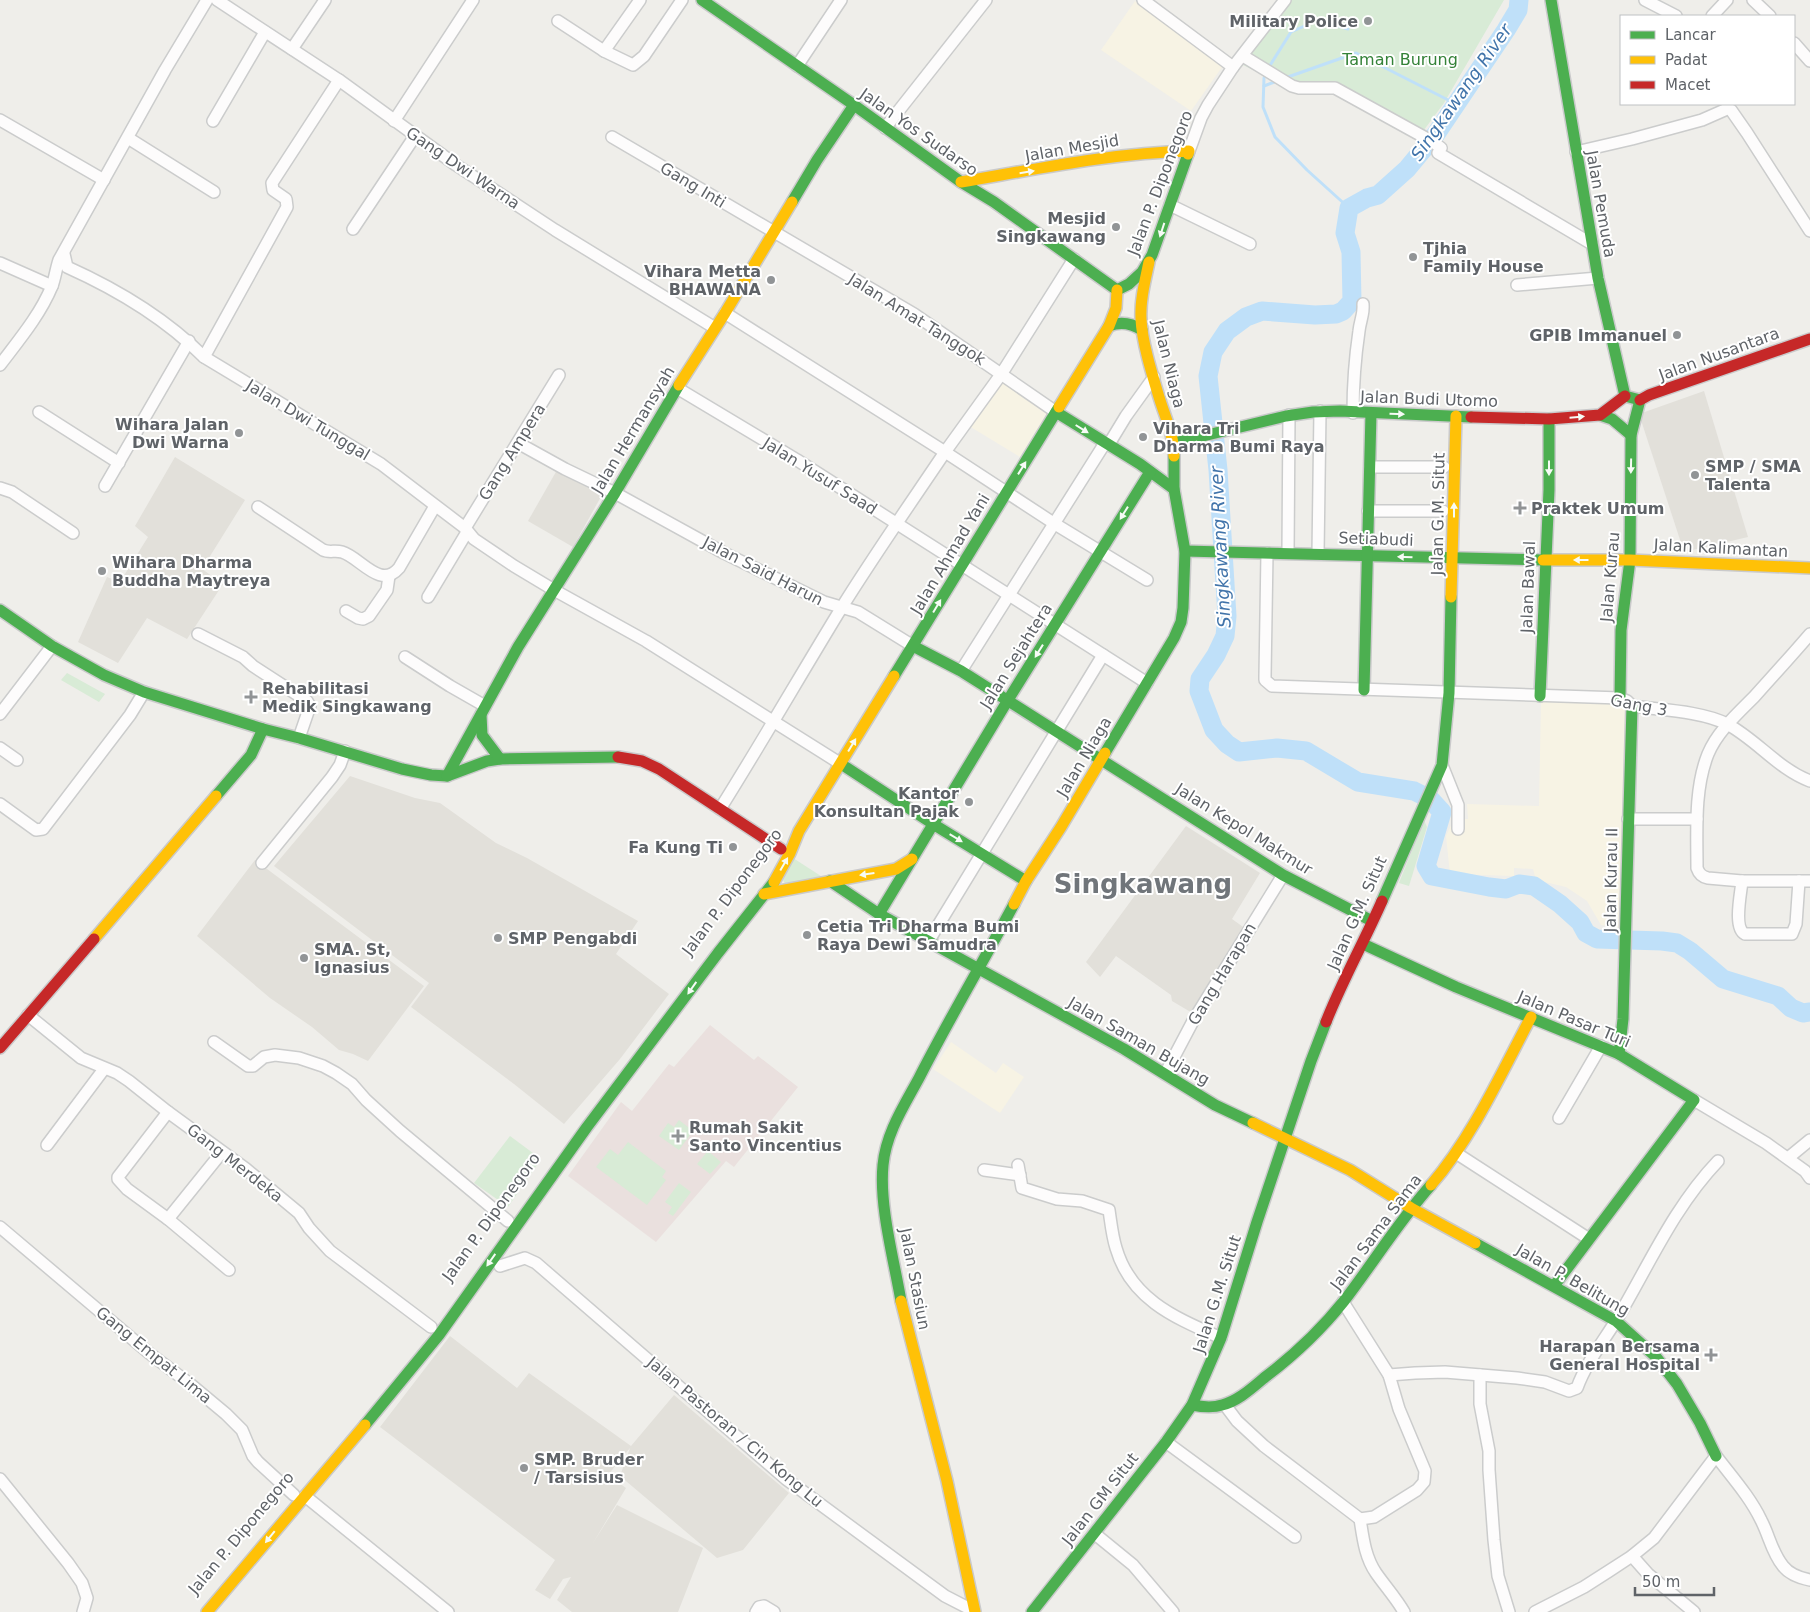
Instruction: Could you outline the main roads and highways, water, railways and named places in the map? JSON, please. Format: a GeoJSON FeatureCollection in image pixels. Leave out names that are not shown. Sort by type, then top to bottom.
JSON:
{"type":"FeatureCollection","features":[{"type":"Feature","properties":{"kind":"waterway","name":"Singkawang River"},"geometry":{"type":"LineString","coordinates":[[1519,0],[1518,10],[1506,30],[1436,134],[1407,169],[1378,195],[1367,198],[1349,208],[1345,233],[1351,252],[1352,301],[1343,311],[1336,314],[1315,315],[1262,311],[1246,317],[1227,331],[1213,352],[1208,376],[1218,470],[1227,616],[1225,636],[1216,655],[1200,679],[1199,691],[1214,730],[1227,744],[1239,752],[1277,748],[1306,751],[1358,782],[1414,791],[1430,799],[1442,812],[1426,866],[1432,876],[1506,889],[1519,884],[1534,886],[1560,904],[1580,922],[1586,933],[1597,939],[1677,943],[1690,951],[1723,979],[1778,996],[1791,1008],[1803,1013],[1810,1012]]}},
{"type":"Feature","properties":{"kind":"waterway"},"geometry":{"type":"LineString","coordinates":[[1269,67],[1291,32],[1318,20],[1348,29]]}},
{"type":"Feature","properties":{"kind":"waterway"},"geometry":{"type":"LineString","coordinates":[[1285,78],[1356,53],[1456,104]]}},
{"type":"Feature","properties":{"kind":"waterway"},"geometry":{"type":"LineString","coordinates":[[1266,73],[1264,78],[1263,107],[1275,137],[1307,170],[1349,208]]}},
{"type":"Feature","properties":{"kind":"waterway"},"geometry":{"type":"LineString","coordinates":[[1264,86],[1277,81]]}},
{"type":"Feature","properties":{"kind":"place","name":"Military Police"},"geometry":{"type":"Point","coordinates":[1368,21]}},
{"type":"Feature","properties":{"kind":"place","name":"Mesjid Singkawang"},"geometry":{"type":"Point","coordinates":[1116,227]}},
{"type":"Feature","properties":{"kind":"place","name":"Tjhia Family House"},"geometry":{"type":"Point","coordinates":[1413,257]}},
{"type":"Feature","properties":{"kind":"place","name":"Vihara Metta BHAWANA"},"geometry":{"type":"Point","coordinates":[771,280]}},
{"type":"Feature","properties":{"kind":"place","name":"GPIB Immanuel"},"geometry":{"type":"Point","coordinates":[1677,335]}},
{"type":"Feature","properties":{"kind":"place","name":"Wihara Jalan Dwi Warna"},"geometry":{"type":"Point","coordinates":[239,433]}},
{"type":"Feature","properties":{"kind":"place","name":"Vihara Tri Dharma Bumi Raya"},"geometry":{"type":"Point","coordinates":[1143,437]}},
{"type":"Feature","properties":{"kind":"place","name":"SMP / SMA Talenta"},"geometry":{"type":"Point","coordinates":[1695,475]}},
{"type":"Feature","properties":{"kind":"place","name":"Praktek Umum"},"geometry":{"type":"Point","coordinates":[1520,508]}},
{"type":"Feature","properties":{"kind":"place","name":"Wihara Dharma Buddha Maytreya"},"geometry":{"type":"Point","coordinates":[102,571]}},
{"type":"Feature","properties":{"kind":"place","name":"Rehabilitasi Medik Singkawang"},"geometry":{"type":"Point","coordinates":[251,697]}},
{"type":"Feature","properties":{"kind":"place","name":"Kantor Konsultan Pajak"},"geometry":{"type":"Point","coordinates":[969,802]}},
{"type":"Feature","properties":{"kind":"place","name":"Fa Kung Ti"},"geometry":{"type":"Point","coordinates":[733,847]}},
{"type":"Feature","properties":{"kind":"place","name":"Cetia Tri Dharma Bumi Raya Dewi Samudra"},"geometry":{"type":"Point","coordinates":[807,935]}},
{"type":"Feature","properties":{"kind":"place","name":"SMP Pengabdi"},"geometry":{"type":"Point","coordinates":[498,938]}},
{"type":"Feature","properties":{"kind":"place","name":"SMA. St, Ignasius"},"geometry":{"type":"Point","coordinates":[304,958]}},
{"type":"Feature","properties":{"kind":"place","name":"Rumah Sakit Santo Vincentius"},"geometry":{"type":"Point","coordinates":[678,1136]}},
{"type":"Feature","properties":{"kind":"place","name":"Harapan Bersama General Hospital"},"geometry":{"type":"Point","coordinates":[1711,1355]}},
{"type":"Feature","properties":{"kind":"place","name":"SMP. Bruder / Tarsisius"},"geometry":{"type":"Point","coordinates":[524,1468]}},
{"type":"Feature","properties":{"kind":"district","name":"Singkawang"},"geometry":{"type":"Point","coordinates":[1143,884]}},
{"type":"Feature","properties":{"kind":"park label","name":"Taman Burung"},"geometry":{"type":"Point","coordinates":[1400,59]}}]}
